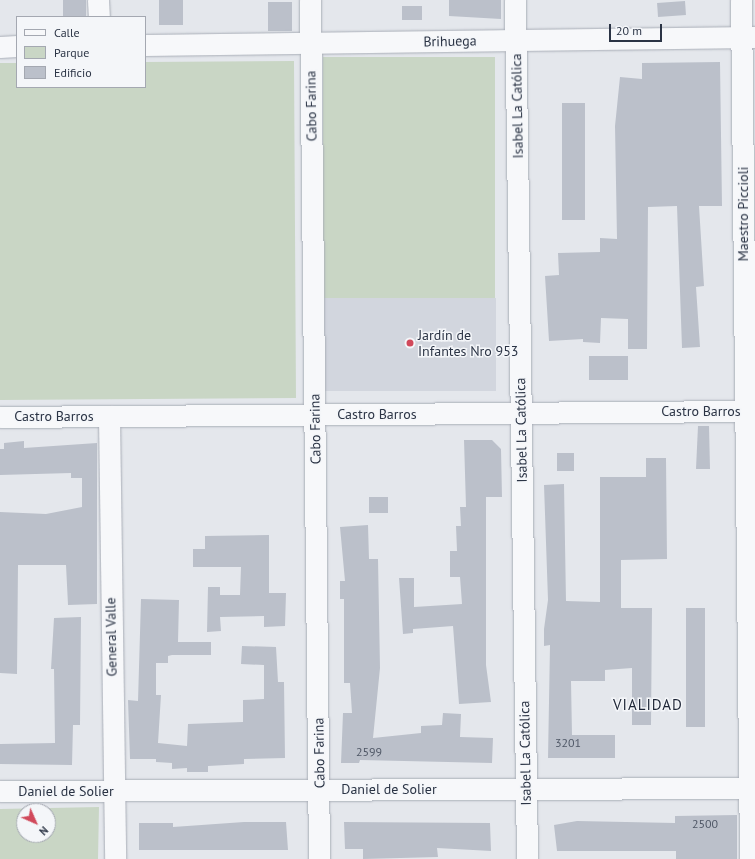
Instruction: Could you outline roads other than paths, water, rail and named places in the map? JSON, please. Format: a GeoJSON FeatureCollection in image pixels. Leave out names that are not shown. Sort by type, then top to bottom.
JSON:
{"type":"FeatureCollection","features":[{"type":"Feature","properties":{"kind":"street"},"geometry":{"type":"LineString","coordinates":[[98,0],[99,16]]}},
{"type":"Feature","properties":{"kind":"street","name":"Cabo Farina"},"geometry":{"type":"LineString","coordinates":[[310,0],[319,859]]}},
{"type":"Feature","properties":{"kind":"street","name":"Isabel La Católica"},"geometry":{"type":"LineString","coordinates":[[516,0],[527,859]]}},
{"type":"Feature","properties":{"kind":"street","name":"Maestro Piccioli"},"geometry":{"type":"LineString","coordinates":[[741,0],[748,37],[750,859]]}},
{"type":"Feature","properties":{"kind":"street","name":"Brihuega"},"geometry":{"type":"LineString","coordinates":[[146,45],[748,37]]}},
{"type":"Feature","properties":{"kind":"street"},"geometry":{"type":"LineString","coordinates":[[0,47],[16,46]]}},
{"type":"Feature","properties":{"kind":"street","name":"Castro Barros"},"geometry":{"type":"LineString","coordinates":[[0,417],[750,411]]}},
{"type":"Feature","properties":{"kind":"street","name":"General Valle"},"geometry":{"type":"LineString","coordinates":[[109,416],[114,859]]}},
{"type":"Feature","properties":{"kind":"street","name":"Daniel de Solier"},"geometry":{"type":"LineString","coordinates":[[0,791],[319,788],[525,790],[751,788]]}},
{"type":"Feature","properties":{"kind":"place","name":"Jardín de Infantes Nro 953"},"geometry":{"type":"Point","coordinates":[410,343]}},
{"type":"Feature","properties":{"kind":"district","name":"VIALIDAD"},"geometry":{"type":"Point","coordinates":[648,705]}}]}
